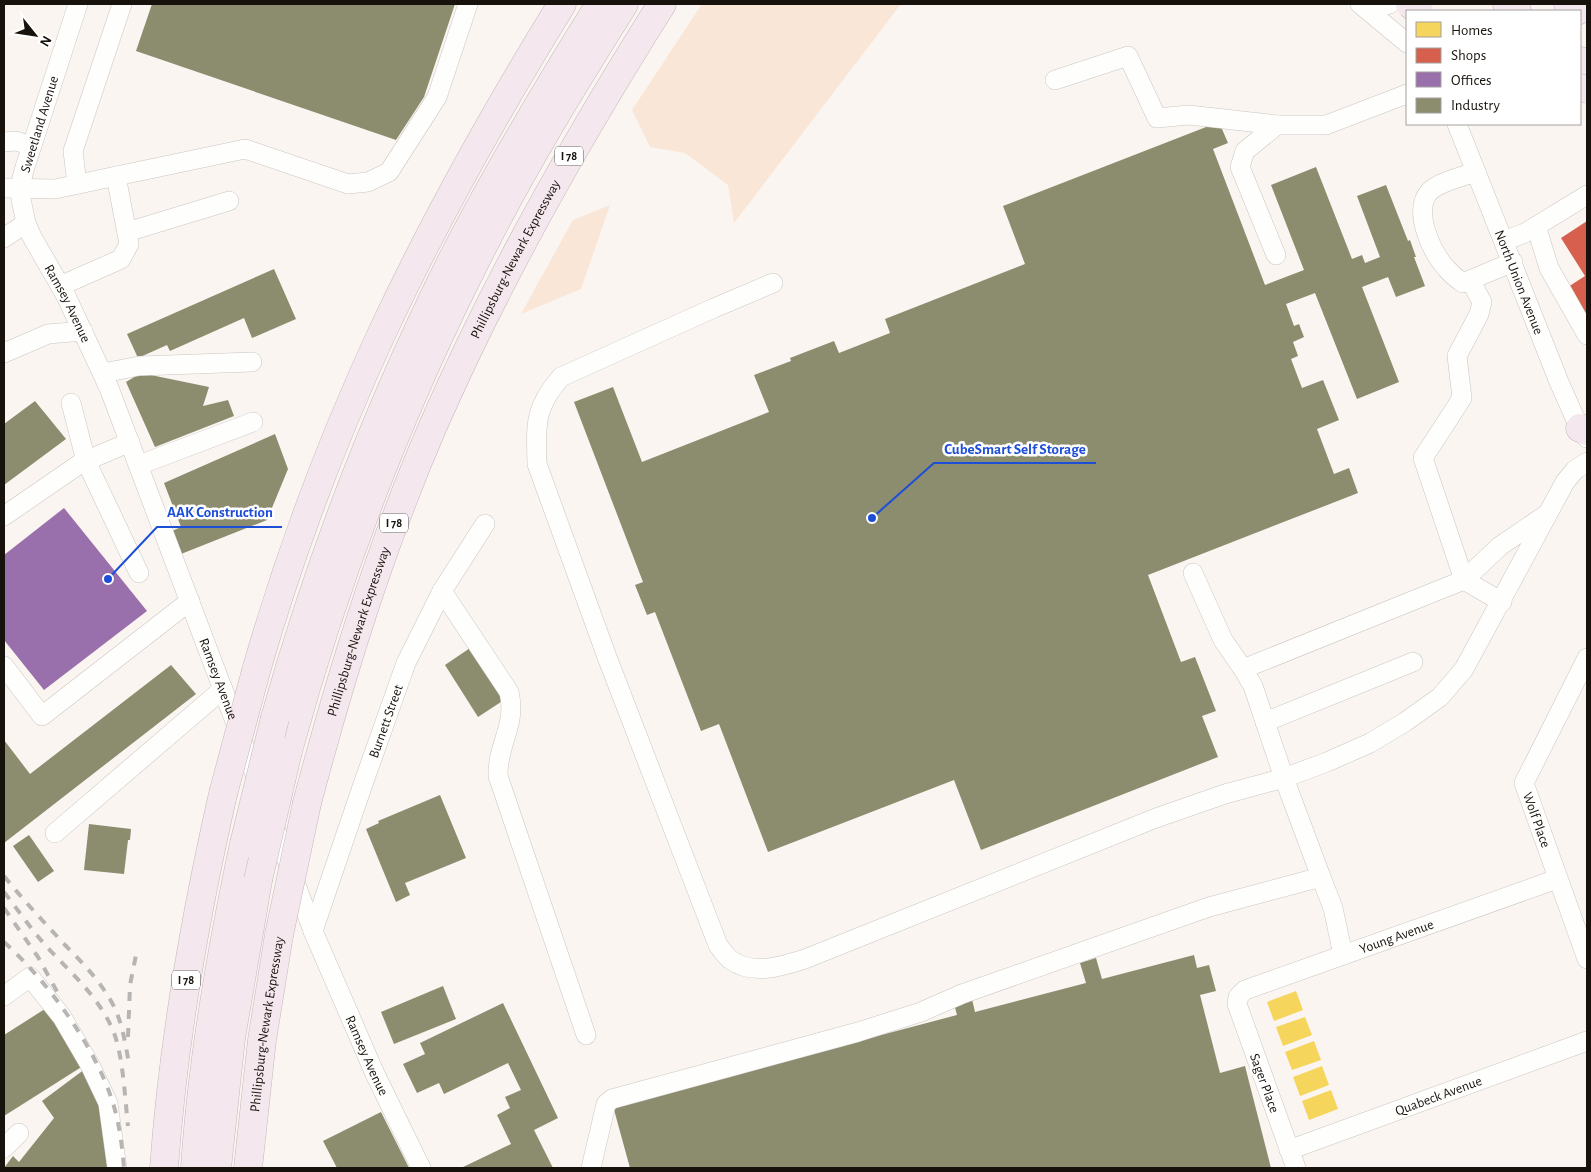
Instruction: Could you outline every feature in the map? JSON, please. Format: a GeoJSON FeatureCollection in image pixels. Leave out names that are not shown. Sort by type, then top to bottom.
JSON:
{"type":"FeatureCollection","features":[{"type":"Feature","properties":{"kind":"highway"},"geometry":{"type":"LineString","coordinates":[[500,107],[514,50],[540,4]]}},
{"type":"Feature","properties":{"kind":"highway","name":"I 78"},"geometry":{"type":"LineString","coordinates":[[164,1168],[183,997],[202,893],[224,794],[256,671],[284,582],[318,483],[362,377],[411,272],[500,107],[562,4]]}},
{"type":"Feature","properties":{"kind":"highway","name":"I 78"},"geometry":{"type":"LineString","coordinates":[[195,1168],[200,1110],[214,1004],[232,900],[275,718],[320,572],[357,474],[401,368],[451,263],[496,178],[542,98],[600,4]]}},
{"type":"Feature","properties":{"kind":"highway","name":"I 78"},"geometry":{"type":"LineString","coordinates":[[217,1168],[231,1038],[258,880],[288,751],[318,645],[364,513],[403,416],[446,319],[479,253],[531,158],[624,4]]}},
{"type":"Feature","properties":{"kind":"highway","name":"Phillipsburg-Newark Expressway"},"geometry":{"type":"LineString","coordinates":[[248,1168],[262,1040],[279,935],[307,803],[345,666],[393,525],[450,388],[514,255],[566,160],[662,4]]}},
{"type":"Feature","properties":{"kind":"street","name":"Sweetland Avenue"},"geometry":{"type":"LineString","coordinates":[[12,188],[22,178],[78,4]]}},
{"type":"Feature","properties":{"kind":"street"},"geometry":{"type":"LineString","coordinates":[[77,184],[73,151],[122,4]]}},
{"type":"Feature","properties":{"kind":"street"},"geometry":{"type":"LineString","coordinates":[[12,188],[55,189],[245,149],[348,184],[368,182],[378,178],[389,172],[397,162],[437,97],[468,4]]}},
{"type":"Feature","properties":{"kind":"street"},"geometry":{"type":"LineString","coordinates":[[1362,4],[1381,6],[1390,4]]}},
{"type":"Feature","properties":{"kind":"street"},"geometry":{"type":"LineString","coordinates":[[1362,4],[1406,42]]}},
{"type":"Feature","properties":{"kind":"street"},"geometry":{"type":"LineString","coordinates":[[1055,80],[1128,56],[1157,118],[1189,115],[1277,125],[1326,125],[1406,94]]}},
{"type":"Feature","properties":{"kind":"street"},"geometry":{"type":"LineString","coordinates":[[1276,255],[1240,167],[1245,152],[1277,125]]}},
{"type":"Feature","properties":{"kind":"street","name":"North Union Avenue"},"geometry":{"type":"LineString","coordinates":[[1457,125],[1562,389],[1585,432]]}},
{"type":"Feature","properties":{"kind":"street"},"geometry":{"type":"LineString","coordinates":[[4,142],[16,141],[32,146]]}},
{"type":"Feature","properties":{"kind":"street"},"geometry":{"type":"LineString","coordinates":[[1476,172],[1434,187],[1425,198],[1423,221],[1427,234],[1439,259],[1463,283],[1513,262]]}},
{"type":"Feature","properties":{"kind":"street"},"geometry":{"type":"LineString","coordinates":[[60,286],[121,259],[129,244],[116,176]]}},
{"type":"Feature","properties":{"kind":"street","name":"Ramsey Avenue"},"geometry":{"type":"LineString","coordinates":[[12,188],[21,199],[26,223],[83,331],[103,374],[139,465],[313,931],[375,1074],[421,1168]]}},
{"type":"Feature","properties":{"kind":"street"},"geometry":{"type":"LineString","coordinates":[[1504,241],[1525,233],[1585,196]]}},
{"type":"Feature","properties":{"kind":"street"},"geometry":{"type":"LineString","coordinates":[[127,232],[229,201]]}},
{"type":"Feature","properties":{"kind":"street"},"geometry":{"type":"LineString","coordinates":[[4,238],[26,223]]}},
{"type":"Feature","properties":{"kind":"street"},"geometry":{"type":"LineString","coordinates":[[1536,226],[1549,268],[1587,335]]}},
{"type":"Feature","properties":{"kind":"street"},"geometry":{"type":"LineString","coordinates":[[1470,280],[1482,302],[1479,314],[1457,356],[1462,398],[1423,458],[1464,580],[1502,602]]}},
{"type":"Feature","properties":{"kind":"street"},"geometry":{"type":"LineString","coordinates":[[773,283],[562,377],[549,391],[538,412],[536,437],[536,464],[607,658],[718,945],[731,960],[745,967],[766,968],[795,962],[1148,821],[1225,794],[1284,778],[1328,762],[1370,743],[1412,718],[1440,698],[1464,669],[1570,476],[1587,462]]}},
{"type":"Feature","properties":{"kind":"street"},"geometry":{"type":"LineString","coordinates":[[4,353],[48,334],[83,331]]}},
{"type":"Feature","properties":{"kind":"street"},"geometry":{"type":"LineString","coordinates":[[103,374],[139,366],[252,362]]}},
{"type":"Feature","properties":{"kind":"street"},"geometry":{"type":"LineString","coordinates":[[71,403],[86,461],[139,573]]}},
{"type":"Feature","properties":{"kind":"street"},"geometry":{"type":"LineString","coordinates":[[139,465],[253,422]]}},
{"type":"Feature","properties":{"kind":"street"},"geometry":{"type":"LineString","coordinates":[[4,516],[86,461],[130,442]]}},
{"type":"Feature","properties":{"kind":"street"},"geometry":{"type":"LineString","coordinates":[[1244,669],[1464,580],[1500,546],[1549,513]]}},
{"type":"Feature","properties":{"kind":"street","name":"Burnett Street"},"geometry":{"type":"LineString","coordinates":[[313,931],[406,663],[442,591],[485,524]]}},
{"type":"Feature","properties":{"kind":"street"},"geometry":{"type":"LineString","coordinates":[[1193,572],[1223,640],[1244,669],[1253,686],[1284,778],[1333,908],[1343,955]]}},
{"type":"Feature","properties":{"kind":"street"},"geometry":{"type":"LineString","coordinates":[[442,591],[509,692],[512,703],[511,724],[498,763],[498,776],[586,1035]]}},
{"type":"Feature","properties":{"kind":"street"},"geometry":{"type":"LineString","coordinates":[[4,666],[42,716],[190,601]]}},
{"type":"Feature","properties":{"kind":"street","name":"Wolf Place"},"geometry":{"type":"LineString","coordinates":[[1587,658],[1524,783],[1587,959]]}},
{"type":"Feature","properties":{"kind":"street"},"geometry":{"type":"LineString","coordinates":[[1264,722],[1413,662]]}},
{"type":"Feature","properties":{"kind":"street"},"geometry":{"type":"LineString","coordinates":[[55,833],[223,689]]}},
{"type":"Feature","properties":{"kind":"street"},"geometry":{"type":"LineString","coordinates":[[592,1168],[606,1104],[612,1099],[858,1032],[921,1012],[962,994],[1209,907],[1321,876]]}},
{"type":"Feature","properties":{"kind":"street","name":"Young Avenue"},"geometry":{"type":"LineString","coordinates":[[1238,997],[1245,990],[1557,878]]}},
{"type":"Feature","properties":{"kind":"street"},"geometry":{"type":"LineString","coordinates":[[4,996],[30,978],[62,1017],[90,1065],[108,1103],[117,1168]]}},
{"type":"Feature","properties":{"kind":"street","name":"Sager Place"},"geometry":{"type":"LineString","coordinates":[[1238,997],[1237,1004],[1296,1168]]}},
{"type":"Feature","properties":{"kind":"street","name":"Quabeck Avenue"},"geometry":{"type":"LineString","coordinates":[[1289,1150],[1587,1042]]}},
{"type":"Feature","properties":{"kind":"street"},"geometry":{"type":"LineString","coordinates":[[4,1148],[19,1133]]}},
{"type":"Feature","properties":{"kind":"shaded area"},"geometry":{"type":"Polygon","coordinates":[[[702,4],[901,4],[734,223],[728,185],[685,153],[650,147],[632,110],[702,4]]]}},
{"type":"Feature","properties":{"kind":"shaded area"},"geometry":{"type":"Polygon","coordinates":[[[610,205],[581,289],[521,314],[573,220],[610,205]]]}},
{"type":"Feature","properties":{"kind":"building: Homes"},"geometry":{"type":"Polygon","coordinates":[[[1296,991],[1303,1010],[1274,1021],[1267,1002],[1296,991]]]}},
{"type":"Feature","properties":{"kind":"building: Homes"},"geometry":{"type":"Polygon","coordinates":[[[1305,1017],[1312,1035],[1283,1046],[1276,1027],[1305,1017]]]}},
{"type":"Feature","properties":{"kind":"building: Homes"},"geometry":{"type":"Polygon","coordinates":[[[1314,1041],[1321,1060],[1292,1070],[1285,1052],[1314,1041]]]}},
{"type":"Feature","properties":{"kind":"building: Homes"},"geometry":{"type":"Polygon","coordinates":[[[1322,1066],[1329,1085],[1300,1096],[1293,1077],[1322,1066]]]}},
{"type":"Feature","properties":{"kind":"building: Homes"},"geometry":{"type":"Polygon","coordinates":[[[1331,1090],[1338,1109],[1309,1120],[1302,1101],[1331,1090]]]}},
{"type":"Feature","properties":{"kind":"building: Shops"},"geometry":{"type":"Polygon","coordinates":[[[1587,221],[1587,317],[1568,287],[1585,276],[1561,238],[1587,221]]]}},
{"type":"Feature","properties":{"kind":"building: Offices"},"geometry":{"type":"Polygon","coordinates":[[[64,508],[147,611],[44,690],[4,640],[4,555],[64,508]]]}},
{"type":"Feature","properties":{"kind":"building: Industry"},"geometry":{"type":"Polygon","coordinates":[[[152,4],[455,4],[424,97],[396,140],[136,51],[152,4]]]}},
{"type":"Feature","properties":{"kind":"building: Industry"},"geometry":{"type":"Polygon","coordinates":[[[1219,122],[1228,143],[1213,149],[1265,285],[1304,270],[1271,185],[1316,167],[1352,259],[1362,255],[1365,263],[1380,257],[1357,196],[1386,185],[1408,241],[1410,240],[1425,286],[1396,297],[1388,277],[1362,287],[1399,382],[1357,399],[1315,293],[1286,304],[1294,326],[1299,324],[1304,337],[1293,342],[1298,356],[1291,359],[1302,388],[1323,380],[1339,420],[1317,429],[1334,474],[1349,468],[1358,493],[1148,575],[1181,662],[1195,657],[1216,711],[1202,716],[1218,757],[981,850],[954,780],[768,852],[719,724],[701,731],[655,612],[647,615],[635,585],[643,582],[574,402],[613,387],[642,462],[769,412],[754,375],[791,361],[790,358],[834,341],[839,353],[890,333],[885,319],[1025,264],[1003,206],[1219,122]]]}},
{"type":"Feature","properties":{"kind":"building: Industry"},"geometry":{"type":"Polygon","coordinates":[[[274,269],[296,319],[252,338],[244,318],[170,351],[167,345],[138,358],[127,334],[274,269]]]}},
{"type":"Feature","properties":{"kind":"building: Industry"},"geometry":{"type":"Polygon","coordinates":[[[141,373],[209,387],[203,406],[228,400],[234,416],[155,447],[126,382],[141,373]]]}},
{"type":"Feature","properties":{"kind":"building: Industry"},"geometry":{"type":"Polygon","coordinates":[[[35,401],[66,439],[4,485],[4,424],[35,401]]]}},
{"type":"Feature","properties":{"kind":"building: Industry"},"geometry":{"type":"Polygon","coordinates":[[[275,434],[288,469],[267,520],[181,554],[172,531],[181,527],[164,483],[275,434]]]}},
{"type":"Feature","properties":{"kind":"building: Industry"},"geometry":{"type":"Polygon","coordinates":[[[473,646],[507,698],[478,717],[445,665],[473,646]]]}},
{"type":"Feature","properties":{"kind":"building: Industry"},"geometry":{"type":"Polygon","coordinates":[[[171,665],[196,694],[4,843],[4,740],[30,774],[171,665]]]}},
{"type":"Feature","properties":{"kind":"building: Industry"},"geometry":{"type":"Polygon","coordinates":[[[440,795],[466,858],[405,883],[410,895],[396,902],[366,829],[379,823],[378,821],[440,795]]]}},
{"type":"Feature","properties":{"kind":"building: Industry"},"geometry":{"type":"Polygon","coordinates":[[[89,824],[131,829],[124,874],[84,870],[89,824]]]}},
{"type":"Feature","properties":{"kind":"building: Industry"},"geometry":{"type":"Polygon","coordinates":[[[29,835],[54,871],[38,882],[13,846],[29,835]]]}},
{"type":"Feature","properties":{"kind":"building: Industry"},"geometry":{"type":"Polygon","coordinates":[[[1194,955],[1197,968],[1209,965],[1216,991],[1200,995],[1220,1073],[1245,1066],[1271,1168],[630,1168],[613,1106],[957,1015],[953,1000],[971,995],[975,1012],[1086,983],[1080,963],[1096,958],[1102,979],[1194,955]]]}},
{"type":"Feature","properties":{"kind":"building: Industry"},"geometry":{"type":"Polygon","coordinates":[[[443,986],[456,1019],[394,1044],[381,1012],[443,986]]]}},
{"type":"Feature","properties":{"kind":"building: Industry"},"geometry":{"type":"Polygon","coordinates":[[[503,1003],[558,1118],[534,1130],[553,1168],[461,1168],[511,1144],[497,1115],[510,1108],[505,1097],[521,1090],[508,1063],[444,1094],[439,1083],[417,1093],[403,1064],[425,1054],[420,1043],[503,1003]]]}},
{"type":"Feature","properties":{"kind":"building: Industry"},"geometry":{"type":"Polygon","coordinates":[[[48,1007],[83,1066],[4,1116],[4,1035],[48,1007]]]}},
{"type":"Feature","properties":{"kind":"building: Industry"},"geometry":{"type":"Polygon","coordinates":[[[85,1069],[99,1100],[109,1168],[4,1168],[13,1156],[19,1162],[54,1118],[42,1101],[85,1069]]]}},
{"type":"Feature","properties":{"kind":"building: Industry"},"geometry":{"type":"Polygon","coordinates":[[[381,1112],[409,1168],[337,1168],[323,1141],[381,1112]]]}},
{"type":"Feature","properties":{"kind":"railway"},"geometry":{"type":"LineString","coordinates":[[4,876],[90,972],[106,993],[115,1008],[120,1023],[129,1064]]}},
{"type":"Feature","properties":{"kind":"railway"},"geometry":{"type":"LineString","coordinates":[[4,892],[40,940],[91,994],[106,1016],[119,1050],[128,1126]]}},
{"type":"Feature","properties":{"kind":"railway"},"geometry":{"type":"LineString","coordinates":[[4,908],[38,957],[60,997]]}},
{"type":"Feature","properties":{"kind":"railway"},"geometry":{"type":"LineString","coordinates":[[4,942],[52,994],[92,1055],[103,1076],[114,1106],[120,1132],[124,1168]]}},
{"type":"Feature","properties":{"kind":"railway"},"geometry":{"type":"LineString","coordinates":[[128,1037],[130,985],[136,955]]}},
{"type":"Feature","properties":{"kind":"place","name":"CubeSmart Self Storage"},"geometry":{"type":"Point","coordinates":[872,518]}},
{"type":"Feature","properties":{"kind":"place","name":"AAK Construction"},"geometry":{"type":"Point","coordinates":[108,579]}}]}
